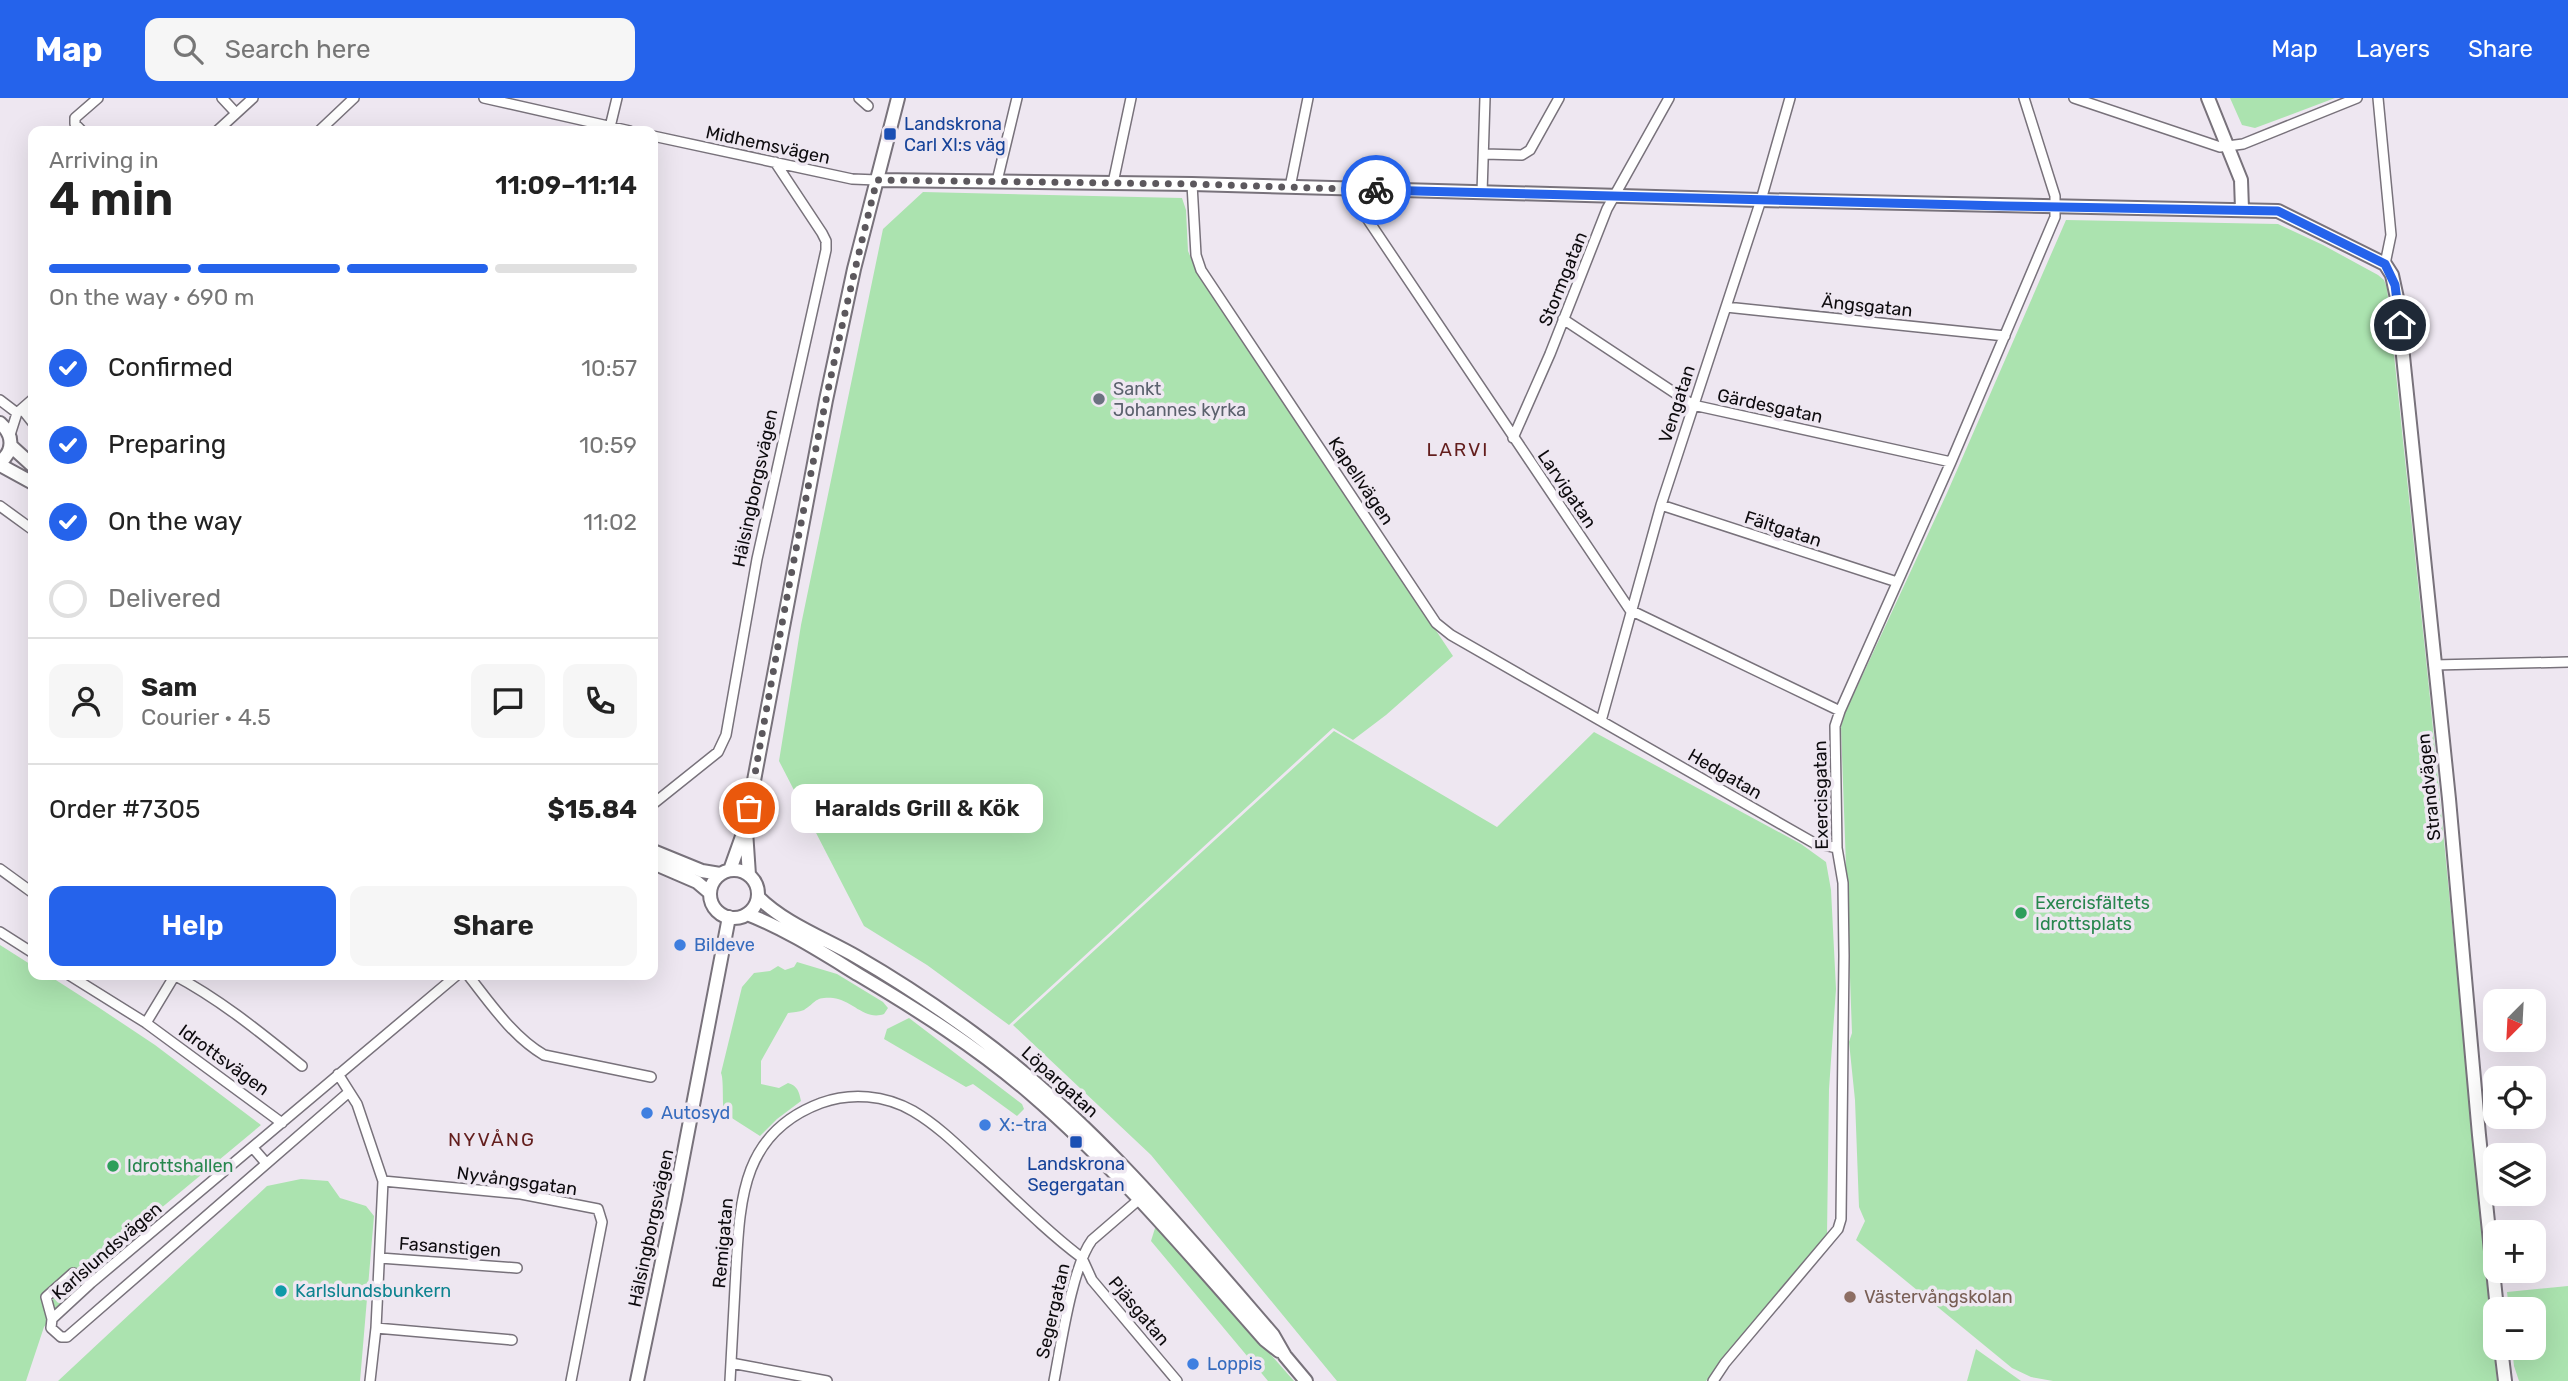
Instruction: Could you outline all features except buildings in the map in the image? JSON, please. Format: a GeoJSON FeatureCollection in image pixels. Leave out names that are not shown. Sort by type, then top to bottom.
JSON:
{"type":"FeatureCollection","features":[{"type":"Feature","properties":{"kind":"street"},"geometry":{"type":"LineString","coordinates":[[77,126],[75,118],[98,98]]}},
{"type":"Feature","properties":{"kind":"street"},"geometry":{"type":"LineString","coordinates":[[222,98],[236,113]]}},
{"type":"Feature","properties":{"kind":"street"},"geometry":{"type":"LineString","coordinates":[[222,126],[253,98]]}},
{"type":"Feature","properties":{"kind":"street"},"geometry":{"type":"LineString","coordinates":[[324,126],[354,98]]}},
{"type":"Feature","properties":{"kind":"street"},"geometry":{"type":"LineString","coordinates":[[484,98],[606,126]]}},
{"type":"Feature","properties":{"kind":"street"},"geometry":{"type":"LineString","coordinates":[[610,126],[617,98]]}},
{"type":"Feature","properties":{"kind":"street"},"geometry":{"type":"LineString","coordinates":[[859,98],[868,106]]}},
{"type":"Feature","properties":{"kind":"street"},"geometry":{"type":"LineString","coordinates":[[749,874],[746,828],[826,400],[854,269],[898,98]]}},
{"type":"Feature","properties":{"kind":"street"},"geometry":{"type":"LineString","coordinates":[[997,181],[1017,98]]}},
{"type":"Feature","properties":{"kind":"street"},"geometry":{"type":"LineString","coordinates":[[1113,183],[1131,98]]}},
{"type":"Feature","properties":{"kind":"street"},"geometry":{"type":"LineString","coordinates":[[1290,187],[1306,98]]}},
{"type":"Feature","properties":{"kind":"street"},"geometry":{"type":"LineString","coordinates":[[1482,193],[1485,98]]}},
{"type":"Feature","properties":{"kind":"street"},"geometry":{"type":"LineString","coordinates":[[1484,154],[1522,155],[1530,150],[1559,98]]}},
{"type":"Feature","properties":{"kind":"street","name":"Stormgatan"},"geometry":{"type":"LineString","coordinates":[[1513,438],[1614,197],[1669,98]]}},
{"type":"Feature","properties":{"kind":"street","name":"Vengatan"},"geometry":{"type":"LineString","coordinates":[[1601,721],[1661,505],[1761,201],[1790,98]]}},
{"type":"Feature","properties":{"kind":"street"},"geometry":{"type":"LineString","coordinates":[[2024,98],[2055,196],[2056,207]]}},
{"type":"Feature","properties":{"kind":"street"},"geometry":{"type":"LineString","coordinates":[[2074,98],[2203,143],[2229,147],[2243,144],[2357,98]]}},
{"type":"Feature","properties":{"kind":"street"},"geometry":{"type":"LineString","coordinates":[[2208,98],[2241,180],[2242,209]]}},
{"type":"Feature","properties":{"kind":"street"},"geometry":{"type":"LineString","coordinates":[[877,180],[1192,184],[1761,201],[2278,211],[2385,264],[2391,235],[2378,98]]}},
{"type":"Feature","properties":{"kind":"street","name":"Midhemsvägen"},"geometry":{"type":"LineString","coordinates":[[658,137],[852,179],[877,180]]}},
{"type":"Feature","properties":{"kind":"street","name":"Hälsingborgsvägen"},"geometry":{"type":"LineString","coordinates":[[658,800],[718,752],[726,735],[757,559],[826,250],[822,233],[775,162]]}},
{"type":"Feature","properties":{"kind":"street","name":"Kapellvägen"},"geometry":{"type":"LineString","coordinates":[[1192,184],[1195,244],[1202,270],[1436,623],[1451,635],[1601,721]]}},
{"type":"Feature","properties":{"kind":"street","name":"Larvigatan"},"geometry":{"type":"LineString","coordinates":[[1353,189],[1354,199],[1630,610]]}},
{"type":"Feature","properties":{"kind":"street","name":"Exercisgatan"},"geometry":{"type":"LineString","coordinates":[[1713,1381],[1725,1363],[1838,1229],[1841,1219],[1844,956],[1843,883],[1837,848],[1835,726],[2005,336],[2055,217],[2056,207]]}},
{"type":"Feature","properties":{"kind":"street","name":"Strandvägen"},"geometry":{"type":"LineString","coordinates":[[2385,264],[2392,275],[2397,298],[2496,1297]]}},
{"type":"Feature","properties":{"kind":"street","name":"Ängsgatan"},"geometry":{"type":"LineString","coordinates":[[1726,306],[2005,336]]}},
{"type":"Feature","properties":{"kind":"street","name":"Gärdesgatan"},"geometry":{"type":"LineString","coordinates":[[1563,319],[1693,405],[1951,462]]}},
{"type":"Feature","properties":{"kind":"street"},"geometry":{"type":"LineString","coordinates":[[0,400],[28,419]]}},
{"type":"Feature","properties":{"kind":"street"},"geometry":{"type":"LineString","coordinates":[[28,404],[20,412],[6,457],[0,464],[28,480]]}},
{"type":"Feature","properties":{"kind":"street"},"geometry":{"type":"LineString","coordinates":[[0,418],[20,412]]}},
{"type":"Feature","properties":{"kind":"street"},"geometry":{"type":"LineString","coordinates":[[0,423],[10,440],[28,460]]}},
{"type":"Feature","properties":{"kind":"street","name":"Fältgatan"},"geometry":{"type":"LineString","coordinates":[[1661,505],[1897,582]]}},
{"type":"Feature","properties":{"kind":"street"},"geometry":{"type":"LineString","coordinates":[[0,506],[28,526]]}},
{"type":"Feature","properties":{"kind":"street"},"geometry":{"type":"LineString","coordinates":[[1630,610],[1840,711]]}},
{"type":"Feature","properties":{"kind":"street"},"geometry":{"type":"LineString","coordinates":[[2434,665],[2568,662]]}},
{"type":"Feature","properties":{"kind":"street","name":"Hedgatan"},"geometry":{"type":"LineString","coordinates":[[1601,721],[1814,843],[1837,848]]}},
{"type":"Feature","properties":{"kind":"street"},"geometry":{"type":"LineString","coordinates":[[658,853],[702,872],[725,872],[740,870],[749,874],[756,884],[758,897],[747,914],[729,917],[716,910],[710,893],[712,882],[725,872],[746,828]]}},
{"type":"Feature","properties":{"kind":"street"},"geometry":{"type":"LineString","coordinates":[[658,865],[698,882],[710,893]]}},
{"type":"Feature","properties":{"kind":"street"},"geometry":{"type":"LineString","coordinates":[[0,869],[28,889]]}},
{"type":"Feature","properties":{"kind":"street","name":"Löpargatan"},"geometry":{"type":"LineString","coordinates":[[758,897],[770,909],[900,983],[986,1042],[1068,1111],[1265,1340],[1285,1356],[1306,1381]]}},
{"type":"Feature","properties":{"kind":"street","name":"Löpargatan"},"geometry":{"type":"LineString","coordinates":[[747,914],[775,926],[879,986],[1007,1074],[1143,1196]]}},
{"type":"Feature","properties":{"kind":"street","name":"Hälsingborgsvägen"},"geometry":{"type":"LineString","coordinates":[[637,1381],[729,917]]}},
{"type":"Feature","properties":{"kind":"street"},"geometry":{"type":"LineString","coordinates":[[0,932],[28,950]]}},
{"type":"Feature","properties":{"kind":"street","name":"Idrottsvägen"},"geometry":{"type":"LineString","coordinates":[[77,980],[146,1023],[282,1123]]}},
{"type":"Feature","properties":{"kind":"street"},"geometry":{"type":"LineString","coordinates":[[146,1023],[172,980]]}},
{"type":"Feature","properties":{"kind":"street"},"geometry":{"type":"LineString","coordinates":[[183,980],[239,1016],[302,1066]]}},
{"type":"Feature","properties":{"kind":"street","name":"Karlslundsvägen"},"geometry":{"type":"LineString","coordinates":[[349,1093],[67,1337],[61,1338],[51,1328],[52,1320],[91,1283],[451,980]]}},
{"type":"Feature","properties":{"kind":"street"},"geometry":{"type":"LineString","coordinates":[[472,980],[531,1048],[544,1055],[651,1077]]}},
{"type":"Feature","properties":{"kind":"street"},"geometry":{"type":"LineString","coordinates":[[338,1074],[358,1104],[383,1181],[376,1328],[370,1381]]}},
{"type":"Feature","properties":{"kind":"street","name":"Remigatan"},"geometry":{"type":"LineString","coordinates":[[730,1381],[738,1231],[746,1179],[752,1163],[774,1133],[790,1118],[827,1101],[852,1096],[868,1097],[882,1099],[912,1111],[943,1132],[1082,1258]]}},
{"type":"Feature","properties":{"kind":"street"},"geometry":{"type":"LineString","coordinates":[[253,1148],[266,1163]]}},
{"type":"Feature","properties":{"kind":"street","name":"Nyvångsgatan"},"geometry":{"type":"LineString","coordinates":[[383,1181],[521,1194],[598,1209],[602,1222],[571,1381]]}},
{"type":"Feature","properties":{"kind":"street","name":"Segergatan"},"geometry":{"type":"LineString","coordinates":[[1054,1381],[1082,1258],[1092,1240],[1143,1196]]}},
{"type":"Feature","properties":{"kind":"street","name":"Fasanstigen"},"geometry":{"type":"LineString","coordinates":[[380,1258],[517,1268]]}},
{"type":"Feature","properties":{"kind":"street","name":"Pjäsgatan"},"geometry":{"type":"LineString","coordinates":[[1082,1258],[1093,1280],[1177,1381]]}},
{"type":"Feature","properties":{"kind":"street"},"geometry":{"type":"LineString","coordinates":[[52,1320],[46,1297],[73,1273],[84,1276],[91,1283]]}},
{"type":"Feature","properties":{"kind":"street"},"geometry":{"type":"LineString","coordinates":[[376,1328],[512,1340]]}},
{"type":"Feature","properties":{"kind":"street"},"geometry":{"type":"LineString","coordinates":[[2502,1360],[2505,1381]]}},
{"type":"Feature","properties":{"kind":"street"},"geometry":{"type":"LineString","coordinates":[[731,1363],[827,1381]]}},
{"type":"Feature","properties":{"kind":"green space"},"geometry":{"type":"Polygon","coordinates":[[[2230,98],[2335,98],[2255,128],[2242,125],[2230,98]]]}},
{"type":"Feature","properties":{"kind":"green space"},"geometry":{"type":"Polygon","coordinates":[[[923,192],[1182,198],[1186,210],[1188,251],[1197,272],[1453,656],[1353,740],[1333,728],[1009,1025],[927,965],[864,926],[779,761],[801,625],[883,229],[923,192]]]}},
{"type":"Feature","properties":{"kind":"green space"},"geometry":{"type":"Polygon","coordinates":[[[2066,220],[2278,224],[2323,245],[2384,280],[2387,288],[2429,688],[2483,1238],[2483,1283],[2487,1283],[2489,1297],[2483,1297],[2483,1360],[2495,1360],[2497,1381],[2053,1381],[2031,1377],[2012,1368],[1856,1240],[1865,1221],[1859,1207],[1855,1100],[1849,1042],[1852,1033],[1841,727],[1845,713],[1947,493],[2066,220]]]}},
{"type":"Feature","properties":{"kind":"green space"},"geometry":{"type":"Polygon","coordinates":[[[1334,731],[1497,827],[1594,732],[1801,844],[1826,862],[1831,890],[1836,989],[1829,1089],[1827,1235],[1706,1381],[1337,1381],[1151,1155],[1013,1025],[1334,731]]]}},
{"type":"Feature","properties":{"kind":"green space"},"geometry":{"type":"Polygon","coordinates":[[[0,945],[28,963],[28,980],[56,980],[155,1045],[261,1125],[101,1258],[44,1327],[26,1381],[0,1381],[0,945]]]}},
{"type":"Feature","properties":{"kind":"green space"},"geometry":{"type":"Polygon","coordinates":[[[797,962],[837,974],[883,1002],[888,1008],[884,1014],[871,1015],[846,1002],[822,998],[804,1010],[788,1013],[761,1061],[761,1084],[779,1088],[791,1084],[798,1090],[801,1101],[760,1136],[724,1113],[721,1073],[742,987],[754,973],[770,971],[778,966],[785,970],[794,967],[797,962]]]}},
{"type":"Feature","properties":{"kind":"green space"},"geometry":{"type":"Polygon","coordinates":[[[909,1018],[1022,1104],[1024,1109],[1017,1116],[973,1084],[966,1087],[884,1039],[887,1029],[909,1018]]]}},
{"type":"Feature","properties":{"kind":"green space"},"geometry":{"type":"Polygon","coordinates":[[[301,1179],[328,1181],[340,1198],[366,1206],[374,1216],[360,1381],[58,1381],[267,1186],[301,1179]]]}},
{"type":"Feature","properties":{"kind":"green space"},"geometry":{"type":"Polygon","coordinates":[[[1156,1225],[1294,1381],[1268,1381],[1151,1241],[1156,1225]]]}},
{"type":"Feature","properties":{"kind":"green space"},"geometry":{"type":"Polygon","coordinates":[[[2568,1286],[2568,1381],[2519,1381],[2513,1360],[2546,1360],[2546,1297],[2508,1297],[2507,1292],[2568,1286]]]}},
{"type":"Feature","properties":{"kind":"green space"},"geometry":{"type":"Polygon","coordinates":[[[1976,1349],[2021,1381],[1967,1381],[1976,1349]]]}},
{"type":"Feature","properties":{"kind":"way so far"},"geometry":{"type":"LineString","coordinates":[[749,808],[807,492],[854,269],[877,180],[1192,184],[1376,190]]}},
{"type":"Feature","properties":{"kind":"place","name":"Landskrona Carl XI:s väg"},"geometry":{"type":"Point","coordinates":[890,134]}},
{"type":"Feature","properties":{"kind":"place","name":"Sankt Johannes kyrka"},"geometry":{"type":"Point","coordinates":[1099,399]}},
{"type":"Feature","properties":{"kind":"place","name":"Haralds Grill & Kök"},"geometry":{"type":"Point","coordinates":[749,808]}},
{"type":"Feature","properties":{"kind":"place","name":"Exercisfältets Idrottsplats"},"geometry":{"type":"Point","coordinates":[2021,913]}},
{"type":"Feature","properties":{"kind":"place","name":"Bildeve"},"geometry":{"type":"Point","coordinates":[680,945]}},
{"type":"Feature","properties":{"kind":"place","name":"Autosyd"},"geometry":{"type":"Point","coordinates":[647,1113]}},
{"type":"Feature","properties":{"kind":"place","name":"X:-tra"},"geometry":{"type":"Point","coordinates":[985,1125]}},
{"type":"Feature","properties":{"kind":"place","name":"Landskrona Segergatan"},"geometry":{"type":"Point","coordinates":[1076,1142]}},
{"type":"Feature","properties":{"kind":"place","name":"Idrottshallen"},"geometry":{"type":"Point","coordinates":[113,1166]}},
{"type":"Feature","properties":{"kind":"place","name":"Karlslundsbunkern"},"geometry":{"type":"Point","coordinates":[281,1291]}},
{"type":"Feature","properties":{"kind":"place","name":"Västervångskolan"},"geometry":{"type":"Point","coordinates":[1850,1297]}},
{"type":"Feature","properties":{"kind":"place","name":"Loppis"},"geometry":{"type":"Point","coordinates":[1193,1364]}},
{"type":"Feature","properties":{"kind":"district","name":"LARVI"},"geometry":{"type":"Point","coordinates":[1458,449]}},
{"type":"Feature","properties":{"kind":"district","name":"NYVÅNG"},"geometry":{"type":"Point","coordinates":[492,1139]}},
{"type":"Feature","properties":{"kind":"route"},"geometry":{"type":"LineString","coordinates":[[1376,190],[2278,211],[2385,264],[2395,285],[2400,325]]}}]}
